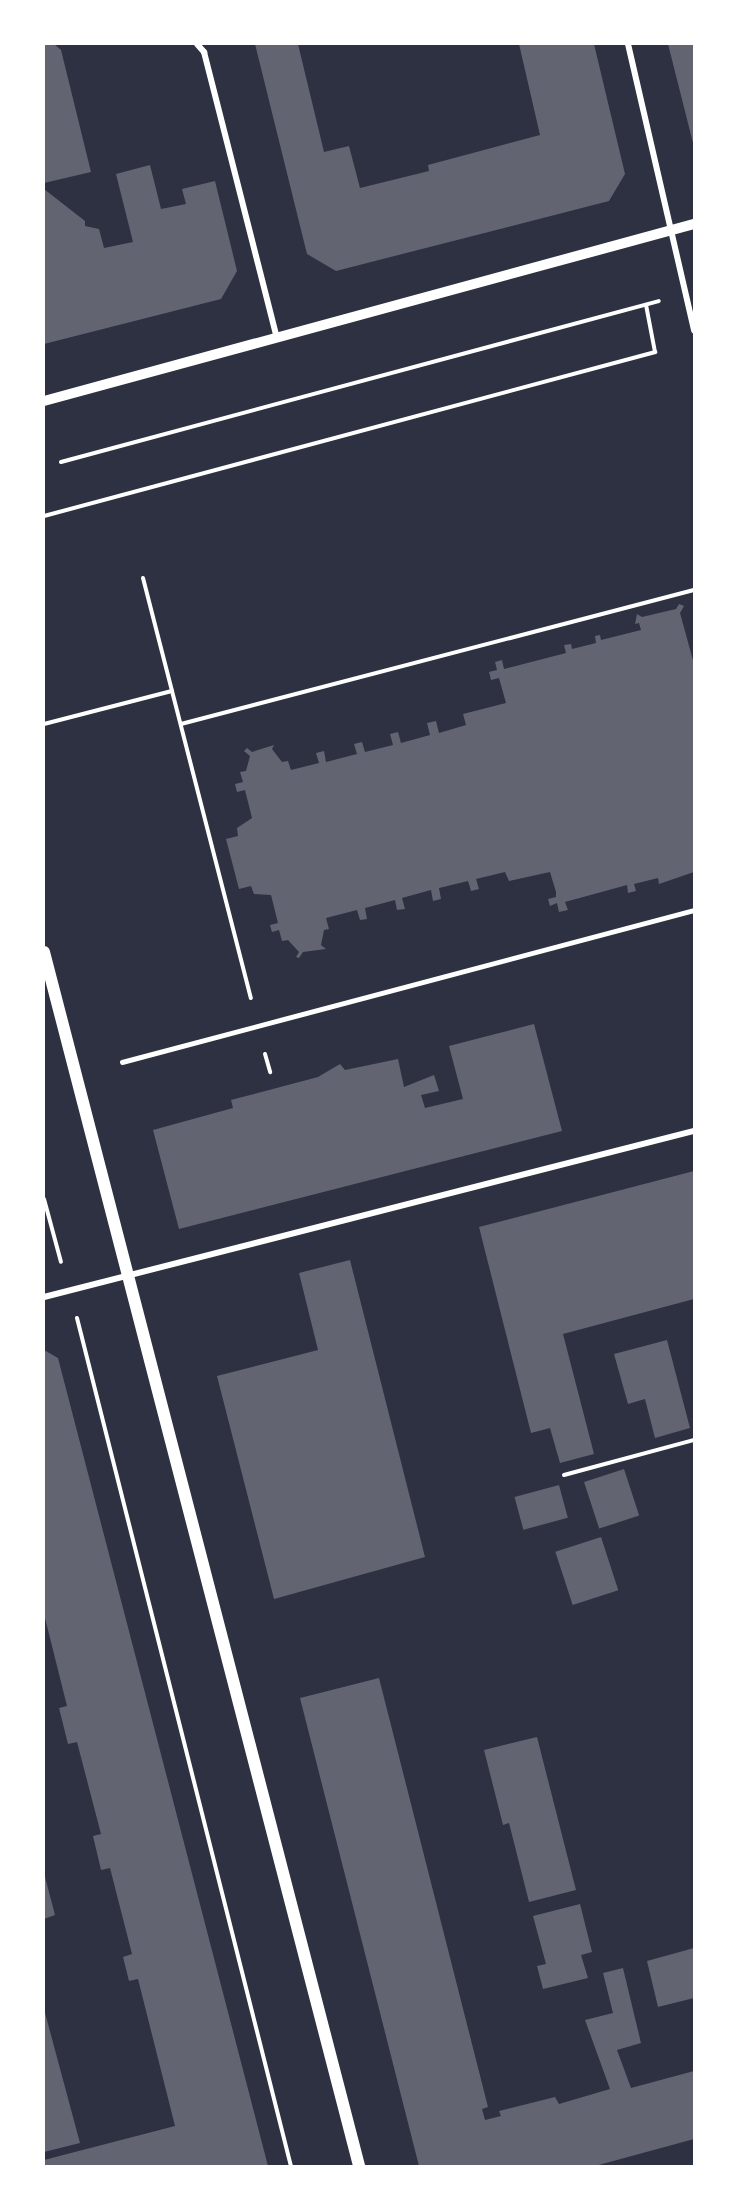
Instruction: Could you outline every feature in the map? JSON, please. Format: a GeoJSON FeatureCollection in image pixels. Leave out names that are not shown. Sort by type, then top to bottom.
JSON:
{"type":"FeatureCollection","features":[{"type":"Feature","properties":{"kind":"main road"},"geometry":{"type":"LineString","coordinates":[[44,952],[359,2166]]}},
{"type":"Feature","properties":{"kind":"street"},"geometry":{"type":"LineString","coordinates":[[196,44],[204,52],[276,335]]}},
{"type":"Feature","properties":{"kind":"street"},"geometry":{"type":"LineString","coordinates":[[628,44],[694,330]]}},
{"type":"Feature","properties":{"kind":"street"},"geometry":{"type":"LineString","coordinates":[[44,401],[276,335],[694,224]]}},
{"type":"Feature","properties":{"kind":"street"},"geometry":{"type":"LineString","coordinates":[[44,1297],[694,1131]]}},
{"type":"Feature","properties":{"kind":"lane"},"geometry":{"type":"LineString","coordinates":[[122,1062],[694,910]]}},
{"type":"Feature","properties":{"kind":"path"},"geometry":{"type":"LineString","coordinates":[[62,462],[686,294]]}},
{"type":"Feature","properties":{"kind":"path"},"geometry":{"type":"LineString","coordinates":[[44,516],[655,352],[646,304]]}},
{"type":"Feature","properties":{"kind":"path"},"geometry":{"type":"LineString","coordinates":[[143,578],[237,945]]}},
{"type":"Feature","properties":{"kind":"path"},"geometry":{"type":"LineString","coordinates":[[181,724],[694,590]]}},
{"type":"Feature","properties":{"kind":"path"},"geometry":{"type":"LineString","coordinates":[[44,724],[172,691]]}},
{"type":"Feature","properties":{"kind":"path"},"geometry":{"type":"LineString","coordinates":[[44,1199],[55,1246]]}},
{"type":"Feature","properties":{"kind":"path"},"geometry":{"type":"LineString","coordinates":[[79,1330],[291,2166]]}},
{"type":"Feature","properties":{"kind":"path"},"geometry":{"type":"LineString","coordinates":[[564,1475],[694,1440]]}},
{"type":"Feature","properties":{"kind":"building"},"geometry":{"type":"Polygon","coordinates":[[[44,44],[54,44],[61,50],[91,172],[44,183],[44,44]]]}},
{"type":"Feature","properties":{"kind":"building"},"geometry":{"type":"Polygon","coordinates":[[[255,44],[298,44],[324,152],[349,146],[360,188],[429,171],[428,165],[540,135],[519,44],[594,44],[625,174],[609,201],[336,271],[307,254],[255,44]]]}},
{"type":"Feature","properties":{"kind":"building"},"geometry":{"type":"Polygon","coordinates":[[[668,44],[694,44],[694,147],[668,44]]]}},
{"type":"Feature","properties":{"kind":"building"},"geometry":{"type":"Polygon","coordinates":[[[150,165],[161,209],[186,204],[182,189],[215,181],[237,271],[221,299],[44,344],[44,189],[85,221],[85,226],[99,229],[104,248],[133,242],[116,174],[150,165]]]}},
{"type":"Feature","properties":{"kind":"building"},"geometry":{"type":"Polygon","coordinates":[[[679,604],[684,606],[680,613],[694,664],[694,872],[659,884],[658,878],[634,884],[636,891],[628,893],[627,885],[565,902],[568,910],[559,912],[557,903],[550,906],[548,899],[556,897],[550,872],[509,881],[505,872],[476,879],[479,889],[471,891],[468,881],[439,888],[441,899],[433,901],[431,890],[402,898],[405,909],[397,910],[395,900],[365,908],[367,919],[360,920],[357,910],[326,918],[329,929],[324,930],[321,945],[326,949],[303,952],[299,958],[296,957],[299,952],[288,940],[282,941],[279,930],[272,932],[270,925],[278,923],[271,895],[254,894],[251,886],[239,889],[226,839],[238,836],[237,828],[252,818],[245,790],[237,792],[235,784],[243,782],[240,772],[246,771],[250,756],[244,751],[247,748],[252,752],[274,745],[272,749],[282,762],[288,761],[291,770],[319,763],[316,753],[324,751],[326,762],[357,754],[354,744],[362,742],[365,752],[393,745],[390,734],[398,732],[401,743],[430,735],[427,723],[436,721],[439,733],[466,725],[463,714],[506,703],[499,678],[491,680],[489,672],[497,670],[495,662],[502,660],[504,669],[566,653],[564,645],[571,644],[572,649],[596,643],[595,636],[600,635],[601,640],[641,630],[639,623],[635,624],[637,614],[642,617],[676,609],[679,604]]]}},
{"type":"Feature","properties":{"kind":"building"},"geometry":{"type":"Polygon","coordinates":[[[534,1024],[562,1131],[179,1229],[153,1130],[233,1108],[231,1100],[318,1077],[340,1064],[345,1070],[398,1059],[404,1087],[434,1075],[439,1091],[421,1095],[425,1108],[463,1099],[449,1046],[534,1024]]]}},
{"type":"Feature","properties":{"kind":"building"},"geometry":{"type":"Polygon","coordinates":[[[694,1171],[694,1299],[563,1334],[594,1454],[560,1463],[550,1428],[531,1433],[479,1227],[694,1171]]]}},
{"type":"Feature","properties":{"kind":"building"},"geometry":{"type":"Polygon","coordinates":[[[350,1260],[425,1557],[274,1599],[217,1376],[318,1350],[299,1273],[350,1260]]]}},
{"type":"Feature","properties":{"kind":"building"},"geometry":{"type":"Polygon","coordinates":[[[667,1340],[690,1428],[655,1438],[645,1399],[628,1404],[614,1354],[667,1340]]]}},
{"type":"Feature","properties":{"kind":"building"},"geometry":{"type":"Polygon","coordinates":[[[44,1350],[58,1358],[268,2166],[44,2166],[44,2160],[175,2126],[138,1979],[129,1981],[123,1957],[132,1954],[110,1868],[101,1870],[93,1836],[101,1834],[77,1742],[68,1744],[59,1708],[67,1706],[44,1614],[44,1350]]]}},
{"type":"Feature","properties":{"kind":"building"},"geometry":{"type":"Polygon","coordinates":[[[624,1469],[639,1516],[599,1529],[584,1482],[624,1469]]]}},
{"type":"Feature","properties":{"kind":"building"},"geometry":{"type":"Polygon","coordinates":[[[559,1485],[568,1518],[523,1530],[515,1497],[559,1485]]]}},
{"type":"Feature","properties":{"kind":"building"},"geometry":{"type":"Polygon","coordinates":[[[601,1537],[618,1590],[573,1605],[555,1552],[601,1537]]]}},
{"type":"Feature","properties":{"kind":"building"},"geometry":{"type":"Polygon","coordinates":[[[379,1678],[488,2107],[482,2109],[485,2120],[501,2116],[499,2111],[555,2097],[559,2104],[610,2089],[585,2020],[613,2013],[603,1973],[623,1968],[641,2043],[617,2050],[631,2088],[694,2071],[694,2139],[595,2166],[419,2166],[300,1698],[379,1678]]]}},
{"type":"Feature","properties":{"kind":"building"},"geometry":{"type":"Polygon","coordinates":[[[537,1737],[576,1890],[529,1902],[509,1823],[503,1825],[484,1750],[537,1737]]]}},
{"type":"Feature","properties":{"kind":"building"},"geometry":{"type":"Polygon","coordinates":[[[44,1873],[55,1915],[44,1919],[44,1873]]]}},
{"type":"Feature","properties":{"kind":"building"},"geometry":{"type":"Polygon","coordinates":[[[580,1904],[592,1952],[581,1955],[588,1978],[543,1989],[537,1966],[546,1964],[533,1916],[580,1904]]]}},
{"type":"Feature","properties":{"kind":"building"},"geometry":{"type":"Polygon","coordinates":[[[694,1948],[694,1998],[658,2007],[647,1961],[694,1948]]]}},
{"type":"Feature","properties":{"kind":"building"},"geometry":{"type":"Polygon","coordinates":[[[44,2009],[80,2143],[44,2152],[44,2009]]]}}]}
